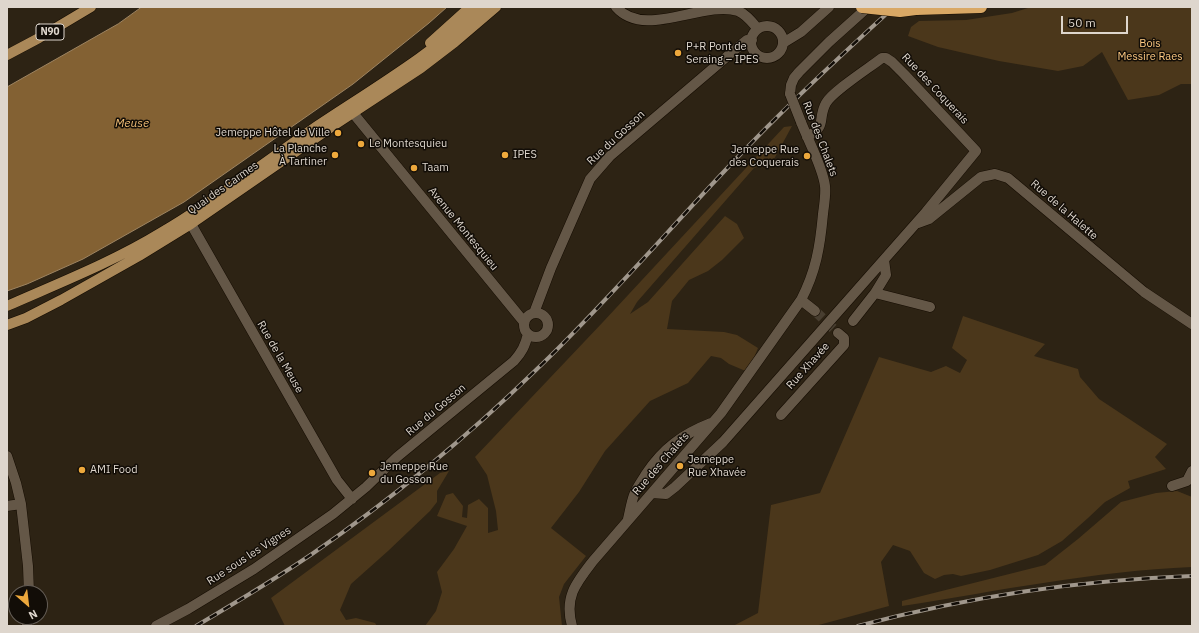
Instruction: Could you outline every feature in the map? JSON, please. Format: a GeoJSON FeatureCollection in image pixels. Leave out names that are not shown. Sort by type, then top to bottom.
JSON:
{"type":"FeatureCollection","features":[{"type":"Feature","properties":{"kind":"highway"},"geometry":{"type":"LineString","coordinates":[[862,7],[900,11],[913,8],[932,9],[981,7]]}},
{"type":"Feature","properties":{"kind":"main road","name":"N90"},"geometry":{"type":"LineString","coordinates":[[7,55],[91,7]]}},
{"type":"Feature","properties":{"kind":"main road"},"geometry":{"type":"LineString","coordinates":[[394,75],[404,63],[470,7]]}},
{"type":"Feature","properties":{"kind":"main road","name":"Quai des Carmes"},"geometry":{"type":"LineString","coordinates":[[7,306],[86,271],[162,233],[447,38],[483,7]]}},
{"type":"Feature","properties":{"kind":"main road","name":"Quai des Carmes"},"geometry":{"type":"LineString","coordinates":[[7,325],[26,318],[61,300],[139,256],[191,224],[427,64],[496,7]]}},
{"type":"Feature","properties":{"kind":"street"},"geometry":{"type":"LineString","coordinates":[[616,7],[624,14],[632,18],[640,19],[707,9],[732,9],[742,13],[758,29]]}},
{"type":"Feature","properties":{"kind":"street"},"geometry":{"type":"LineString","coordinates":[[783,43],[781,34],[769,26],[758,29],[752,40],[753,49],[761,56],[766,57],[775,55],[779,52],[783,43],[801,32],[829,7]]}},
{"type":"Feature","properties":{"kind":"street","name":"Rue des Chalets"},"geometry":{"type":"LineString","coordinates":[[572,626],[569,615],[569,602],[574,589],[593,561],[713,423],[801,300],[812,278],[817,259],[825,197],[823,178],[790,94],[791,85],[799,72],[829,42],[868,7]]}},
{"type":"Feature","properties":{"kind":"street","name":"Rue du Gosson"},"geometry":{"type":"LineString","coordinates":[[524,322],[526,318],[534,312],[551,268],[590,179],[600,167],[737,48],[747,40],[752,40]]}},
{"type":"Feature","properties":{"kind":"street","name":"Rue des Coquerais"},"geometry":{"type":"LineString","coordinates":[[807,137],[819,128],[823,110],[828,101],[882,58],[889,59],[976,151],[916,222]]}},
{"type":"Feature","properties":{"kind":"street","name":"Avenue Montesquieu"},"geometry":{"type":"LineString","coordinates":[[353,113],[524,322]]}},
{"type":"Feature","properties":{"kind":"street","name":"Rue de la Halette"},"geometry":{"type":"LineString","coordinates":[[916,222],[920,223],[929,219],[981,177],[995,174],[1008,178],[1144,292],[1192,324]]}},
{"type":"Feature","properties":{"kind":"street"},"geometry":{"type":"LineString","coordinates":[[652,493],[666,494],[723,442],[916,222]]}},
{"type":"Feature","properties":{"kind":"street","name":"Rue de la Meuse"},"geometry":{"type":"LineString","coordinates":[[191,224],[337,480],[352,499]]}},
{"type":"Feature","properties":{"kind":"street"},"geometry":{"type":"LineString","coordinates":[[853,321],[886,275],[884,260]]}},
{"type":"Feature","properties":{"kind":"street"},"geometry":{"type":"LineString","coordinates":[[874,293],[930,307]]}},
{"type":"Feature","properties":{"kind":"street"},"geometry":{"type":"LineString","coordinates":[[801,300],[815,311]]}},
{"type":"Feature","properties":{"kind":"street"},"geometry":{"type":"LineString","coordinates":[[524,322],[524,327],[528,334],[536,337],[545,334],[548,327],[547,319],[544,315],[534,312]]}},
{"type":"Feature","properties":{"kind":"street","name":"Rue Xhavée"},"geometry":{"type":"LineString","coordinates":[[781,415],[844,345],[844,338],[838,333]]}},
{"type":"Feature","properties":{"kind":"street","name":"Rue du Gosson"},"geometry":{"type":"LineString","coordinates":[[352,499],[397,457],[522,353],[528,334]]}},
{"type":"Feature","properties":{"kind":"street","name":"Rue des Chalets"},"geometry":{"type":"LineString","coordinates":[[627,521],[638,486],[659,456],[685,435],[713,423]]}},
{"type":"Feature","properties":{"kind":"street"},"geometry":{"type":"LineString","coordinates":[[7,456],[21,504],[29,585]]}},
{"type":"Feature","properties":{"kind":"street"},"geometry":{"type":"LineString","coordinates":[[1172,486],[1190,485],[1192,471]]}},
{"type":"Feature","properties":{"kind":"street","name":"Rue sous les Vignes"},"geometry":{"type":"LineString","coordinates":[[156,626],[208,597],[273,556],[352,499]]}},
{"type":"Feature","properties":{"kind":"street"},"geometry":{"type":"LineString","coordinates":[[7,506],[21,504]]}},
{"type":"Feature","properties":{"kind":"green space","name":"Bois Messire Raes"},"geometry":{"type":"Polygon","coordinates":[[[1031,7],[1192,7],[1192,84],[1181,84],[1159,95],[1128,100],[1102,52],[1083,66],[1058,71],[999,61],[938,47],[908,36],[911,27],[919,21],[966,20],[1012,13],[1031,7]]]}},
{"type":"Feature","properties":{"kind":"green space"},"geometry":{"type":"Polygon","coordinates":[[[792,126],[773,161],[754,168],[637,302],[630,314],[648,302],[725,216],[737,224],[744,238],[722,260],[708,271],[689,280],[672,301],[667,329],[724,332],[737,335],[758,348],[748,372],[729,364],[721,358],[711,356],[688,383],[650,401],[605,451],[579,492],[551,528],[586,556],[564,584],[559,597],[562,626],[425,626],[436,611],[442,592],[437,572],[454,549],[467,526],[437,516],[446,495],[453,493],[463,506],[462,517],[467,518],[468,505],[479,499],[488,508],[488,533],[498,530],[496,511],[487,475],[475,457],[784,127],[792,126]]]}},
{"type":"Feature","properties":{"kind":"green space"},"geometry":{"type":"Polygon","coordinates":[[[963,316],[1045,344],[1034,356],[1078,369],[1080,377],[1099,399],[1167,444],[1155,457],[1166,469],[1128,481],[1130,488],[1105,502],[1062,541],[1038,555],[990,570],[961,576],[953,574],[944,575],[935,579],[924,573],[910,551],[893,545],[881,562],[889,606],[815,626],[733,626],[758,613],[771,505],[820,493],[879,357],[931,372],[946,366],[960,373],[967,360],[952,348],[963,316]]]}},
{"type":"Feature","properties":{"kind":"green space"},"geometry":{"type":"Polygon","coordinates":[[[449,471],[437,491],[437,502],[430,511],[351,584],[340,610],[346,620],[356,618],[375,623],[377,626],[285,626],[271,598],[440,473],[449,471]]]}},
{"type":"Feature","properties":{"kind":"green space"},"geometry":{"type":"Polygon","coordinates":[[[1177,491],[1192,497],[1192,567],[1155,569],[1083,577],[902,606],[902,601],[1045,565],[1121,502],[1156,493],[1177,491]]]}},
{"type":"Feature","properties":{"kind":"water","name":"Meuse"},"geometry":{"type":"Polygon","coordinates":[[[142,7],[447,7],[353,84],[184,202],[83,259],[27,284],[7,291],[7,87],[118,24],[142,7]]]}},
{"type":"Feature","properties":{"kind":"tunnel"},"geometry":{"type":"LineString","coordinates":[[815,311],[838,333]]}},
{"type":"Feature","properties":{"kind":"railway"},"geometry":{"type":"LineString","coordinates":[[196,626],[283,573],[342,533],[400,489],[484,419],[563,344],[753,141],[833,63],[894,7]]}},
{"type":"Feature","properties":{"kind":"railway"},"geometry":{"type":"LineString","coordinates":[[858,626],[982,598],[1108,581],[1192,576]]}},
{"type":"Feature","properties":{"kind":"place","name":"P+R Pont de Seraing – IPES"},"geometry":{"type":"Point","coordinates":[678,53]}},
{"type":"Feature","properties":{"kind":"place","name":"Jemeppe Hôtel de Ville"},"geometry":{"type":"Point","coordinates":[338,133]}},
{"type":"Feature","properties":{"kind":"place","name":"Le Montesquieu"},"geometry":{"type":"Point","coordinates":[361,144]}},
{"type":"Feature","properties":{"kind":"place","name":"La Planche À Tartiner"},"geometry":{"type":"Point","coordinates":[335,155]}},
{"type":"Feature","properties":{"kind":"place","name":"IPES"},"geometry":{"type":"Point","coordinates":[505,155]}},
{"type":"Feature","properties":{"kind":"place","name":"Jemeppe Rue des Coquerais"},"geometry":{"type":"Point","coordinates":[807,156]}},
{"type":"Feature","properties":{"kind":"place","name":"Taam"},"geometry":{"type":"Point","coordinates":[414,168]}},
{"type":"Feature","properties":{"kind":"place","name":"Jemeppe Rue Xhavée"},"geometry":{"type":"Point","coordinates":[680,466]}},
{"type":"Feature","properties":{"kind":"place","name":"AMI Food"},"geometry":{"type":"Point","coordinates":[82,470]}},
{"type":"Feature","properties":{"kind":"place","name":"Jemeppe Rue du Gosson"},"geometry":{"type":"Point","coordinates":[372,473]}}]}
